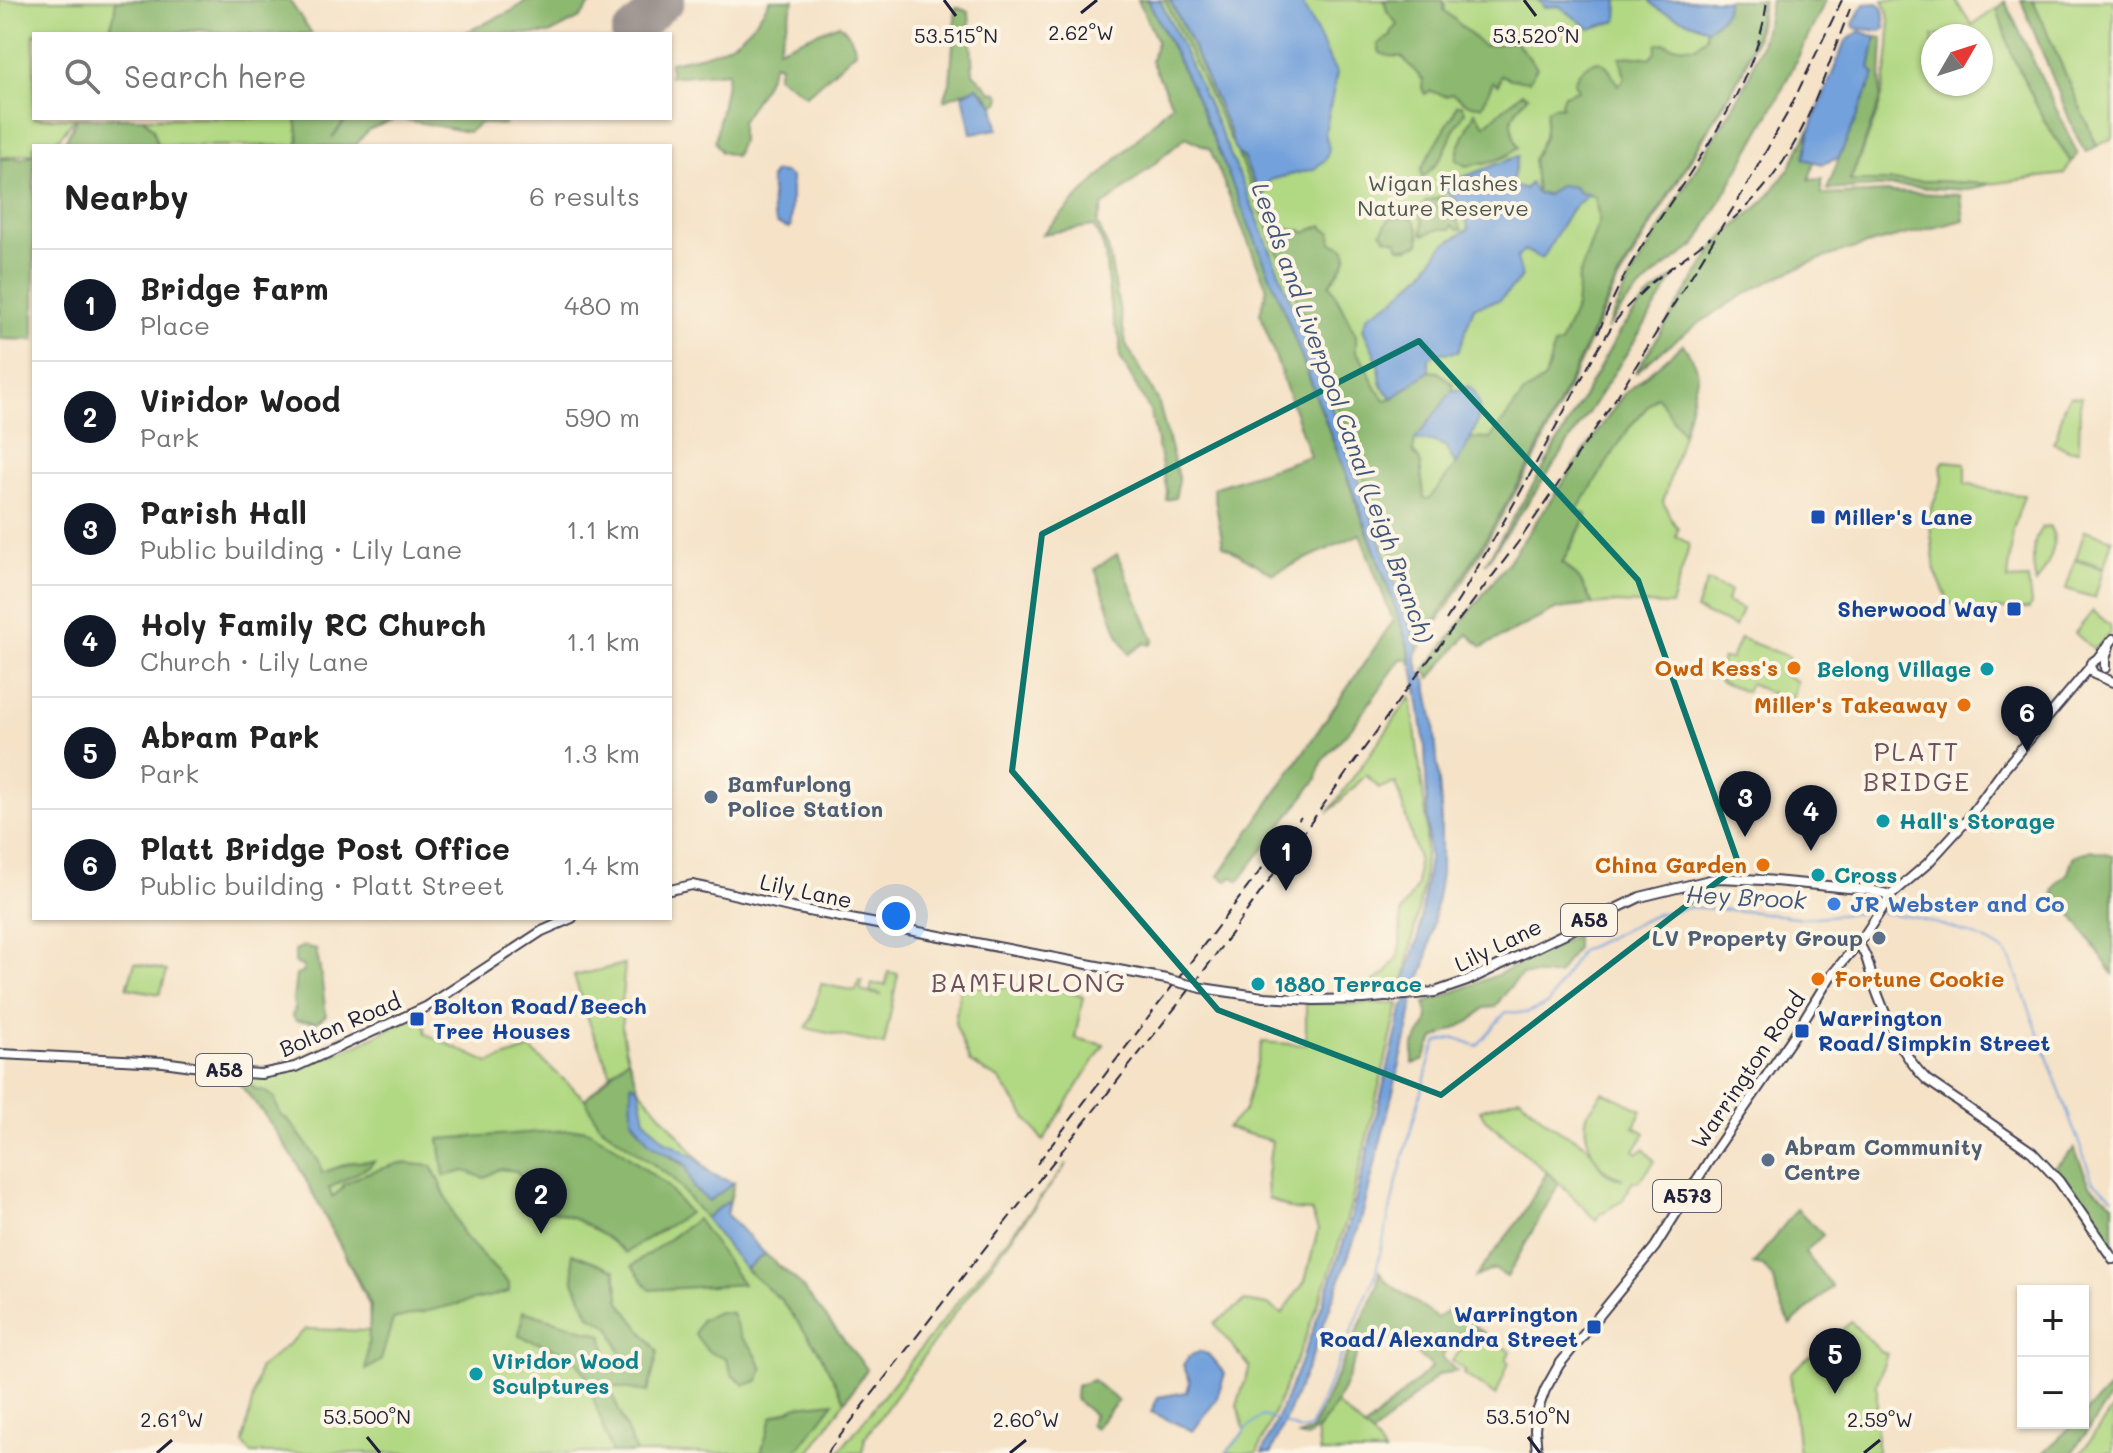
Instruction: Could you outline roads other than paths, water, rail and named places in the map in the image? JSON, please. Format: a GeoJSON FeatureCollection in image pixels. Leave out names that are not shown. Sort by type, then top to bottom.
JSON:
{"type":"FeatureCollection","features":[{"type":"Feature","properties":{"kind":"main road"},"geometry":{"type":"LineString","coordinates":[[2112,641],[2100,669],[2113,682]]}},
{"type":"Feature","properties":{"kind":"main road","name":"Warrington Road"},"geometry":{"type":"LineString","coordinates":[[1537,1453],[1537,1412],[1559,1365],[1655,1247],[1830,977],[1891,895],[1950,840],[2075,685],[2100,669]]}},
{"type":"Feature","properties":{"kind":"main road","name":"Lily Lane"},"geometry":{"type":"LineString","coordinates":[[672,889],[689,885],[1202,988],[1314,1000],[1356,1000],[1444,990],[1640,897],[1699,882],[1725,878],[1750,879],[1870,890],[1891,895]]}},
{"type":"Feature","properties":{"kind":"main road","name":"Bolton Road"},"geometry":{"type":"LineString","coordinates":[[0,1054],[171,1062],[261,1074],[280,1071],[426,1007],[542,931],[567,920]]}},
{"type":"Feature","properties":{"kind":"main road"},"geometry":{"type":"LineString","coordinates":[[1858,943],[1865,952],[1894,1032],[1917,1070],[2032,1152],[2059,1181],[2113,1259]]}},
{"type":"Feature","properties":{"kind":"water","name":"Leeds and Liverpool Canal (Leigh Branch)"},"geometry":{"type":"Polygon","coordinates":[[[1148,0],[1160,0],[1266,238],[1418,646],[1416,657],[1426,680],[1434,723],[1441,806],[1441,873],[1430,944],[1415,990],[1408,1031],[1361,1221],[1313,1354],[1271,1453],[1262,1453],[1310,1337],[1351,1218],[1406,1002],[1408,990],[1405,979],[1418,940],[1429,859],[1425,747],[1409,648],[1368,531],[1276,290],[1196,96],[1148,0]]]}},
{"type":"Feature","properties":{"kind":"water"},"geometry":{"type":"Polygon","coordinates":[[[1170,0],[1301,0],[1337,73],[1325,132],[1329,149],[1326,159],[1314,169],[1270,180],[1265,187],[1264,198],[1261,198],[1243,157],[1234,147],[1231,134],[1170,0]]]}},
{"type":"Feature","properties":{"kind":"water"},"geometry":{"type":"Polygon","coordinates":[[[1538,0],[1618,0],[1617,21],[1590,29],[1559,6],[1544,7],[1538,0]]]}},
{"type":"Feature","properties":{"kind":"water"},"geometry":{"type":"Polygon","coordinates":[[[1648,0],[1727,0],[1722,17],[1707,29],[1659,10],[1648,0]]]}},
{"type":"Feature","properties":{"kind":"water"},"geometry":{"type":"Polygon","coordinates":[[[1878,3],[1883,7],[1885,28],[1881,31],[1855,28],[1853,24],[1864,4],[1878,3]]]}},
{"type":"Feature","properties":{"kind":"water"},"geometry":{"type":"Polygon","coordinates":[[[1860,31],[1876,37],[1870,68],[1875,74],[1839,158],[1822,164],[1804,159],[1811,127],[1845,42],[1860,31]]]}},
{"type":"Feature","properties":{"kind":"water"},"geometry":{"type":"Polygon","coordinates":[[[977,87],[994,105],[998,129],[971,133],[963,94],[977,87]]]}},
{"type":"Feature","properties":{"kind":"water"},"geometry":{"type":"Polygon","coordinates":[[[1518,156],[1511,186],[1524,189],[1530,183],[1537,193],[1547,195],[1560,185],[1589,194],[1569,213],[1542,259],[1524,250],[1517,258],[1522,277],[1500,300],[1474,307],[1458,352],[1438,353],[1429,358],[1429,371],[1393,398],[1382,385],[1376,359],[1363,329],[1368,315],[1393,300],[1423,273],[1443,245],[1469,229],[1461,205],[1443,189],[1445,184],[1518,156]]]}},
{"type":"Feature","properties":{"kind":"water"},"geometry":{"type":"Polygon","coordinates":[[[774,172],[791,177],[789,228],[777,224],[773,213],[770,179],[774,172]]]}},
{"type":"Feature","properties":{"kind":"water"},"geometry":{"type":"Polygon","coordinates":[[[1468,386],[1479,403],[1479,414],[1472,436],[1456,465],[1445,446],[1415,440],[1453,390],[1468,386]]]}},
{"type":"Feature","properties":{"kind":"water"},"geometry":{"type":"Polygon","coordinates":[[[631,1083],[639,1088],[645,1120],[666,1142],[695,1157],[711,1174],[734,1183],[709,1201],[694,1189],[685,1164],[650,1144],[632,1119],[631,1083]]]}},
{"type":"Feature","properties":{"kind":"water"},"geometry":{"type":"Polygon","coordinates":[[[729,1201],[727,1215],[765,1254],[745,1269],[705,1218],[729,1201]]]}},
{"type":"Feature","properties":{"kind":"water"},"geometry":{"type":"Polygon","coordinates":[[[1199,1352],[1208,1354],[1225,1374],[1216,1400],[1193,1431],[1151,1412],[1158,1397],[1187,1392],[1190,1381],[1183,1365],[1189,1356],[1199,1352]]]}},
{"type":"Feature","properties":{"kind":"waterway","name":"Hey Brook"},"geometry":{"type":"LineString","coordinates":[[1283,1423],[1300,1430],[1310,1428],[1374,1279],[1397,1181],[1431,1056],[1438,1042],[1456,1038],[1477,1046],[1506,1012],[1527,1013],[1548,1004],[1580,951],[1657,914],[1692,907],[1803,918],[1875,912]]}},
{"type":"Feature","properties":{"kind":"waterway","name":"Hey Brook"},"geometry":{"type":"LineString","coordinates":[[1882,913],[1964,932],[2007,954],[2093,1181],[2113,1197]]}},
{"type":"Feature","properties":{"kind":"waterway","name":"Hey Brook"},"geometry":{"type":"LineString","coordinates":[[1227,1453],[1247,1428],[1262,1416],[1277,1420]]}},
{"type":"Feature","properties":{"kind":"railway"},"geometry":{"type":"LineString","coordinates":[[1598,333],[1627,271],[1730,106],[1760,36],[1767,0]]}},
{"type":"Feature","properties":{"kind":"railway"},"geometry":{"type":"LineString","coordinates":[[827,1453],[1198,979],[1412,682],[1519,541],[1618,395],[1743,192],[1788,112],[1842,0]]}},
{"type":"Feature","properties":{"kind":"railway"},"geometry":{"type":"LineString","coordinates":[[1733,219],[1757,196],[1792,148],[1817,95],[1850,9]]}},
{"type":"Feature","properties":{"kind":"railway"},"geometry":{"type":"LineString","coordinates":[[1446,620],[1614,323],[1652,282],[1711,237]]}},
{"type":"Feature","properties":{"kind":"railway"},"geometry":{"type":"LineString","coordinates":[[1037,1164],[1301,817]]}},
{"type":"Feature","properties":{"kind":"place","name":"Miller's Lane"},"geometry":{"type":"Point","coordinates":[1818,517]}},
{"type":"Feature","properties":{"kind":"place","name":"Sherwood Way"},"geometry":{"type":"Point","coordinates":[2014,609]}},
{"type":"Feature","properties":{"kind":"place","name":"Owd Kess's"},"geometry":{"type":"Point","coordinates":[1794,668]}},
{"type":"Feature","properties":{"kind":"place","name":"Belong Village"},"geometry":{"type":"Point","coordinates":[1987,669]}},
{"type":"Feature","properties":{"kind":"place","name":"Miller's Takeaway"},"geometry":{"type":"Point","coordinates":[1964,705]}},
{"type":"Feature","properties":{"kind":"place","name":"Platt Bridge Post Office"},"geometry":{"type":"Point","coordinates":[2027,752]}},
{"type":"Feature","properties":{"kind":"place","name":"Bamfurlong Police Station"},"geometry":{"type":"Point","coordinates":[711,797]}},
{"type":"Feature","properties":{"kind":"place","name":"Hall's Storage"},"geometry":{"type":"Point","coordinates":[1883,821]}},
{"type":"Feature","properties":{"kind":"place","name":"Parish Hall"},"geometry":{"type":"Point","coordinates":[1745,837]}},
{"type":"Feature","properties":{"kind":"place","name":"Holy Family RC Church"},"geometry":{"type":"Point","coordinates":[1811,851]}},
{"type":"Feature","properties":{"kind":"place","name":"China Garden"},"geometry":{"type":"Point","coordinates":[1763,865]}},
{"type":"Feature","properties":{"kind":"place","name":"Cross"},"geometry":{"type":"Point","coordinates":[1818,875]}},
{"type":"Feature","properties":{"kind":"place","name":"Bridge Farm"},"geometry":{"type":"Point","coordinates":[1286,891]}},
{"type":"Feature","properties":{"kind":"place","name":"JR Webster and Co"},"geometry":{"type":"Point","coordinates":[1834,904]}},
{"type":"Feature","properties":{"kind":"place","name":"LV Property Group"},"geometry":{"type":"Point","coordinates":[1879,938]}},
{"type":"Feature","properties":{"kind":"place","name":"Fortune Cookie"},"geometry":{"type":"Point","coordinates":[1818,979]}},
{"type":"Feature","properties":{"kind":"place","name":"1880 Terrace"},"geometry":{"type":"Point","coordinates":[1258,984]}},
{"type":"Feature","properties":{"kind":"place","name":"Bolton Road/Beech Tree Houses"},"geometry":{"type":"Point","coordinates":[417,1019]}},
{"type":"Feature","properties":{"kind":"place","name":"Warrington Road/Simpkin Street"},"geometry":{"type":"Point","coordinates":[1802,1031]}},
{"type":"Feature","properties":{"kind":"place","name":"Abram Community Centre"},"geometry":{"type":"Point","coordinates":[1768,1160]}},
{"type":"Feature","properties":{"kind":"place","name":"Viridor Wood"},"geometry":{"type":"Point","coordinates":[541,1234]}},
{"type":"Feature","properties":{"kind":"place","name":"Warrington Road/Alexandra Street"},"geometry":{"type":"Point","coordinates":[1594,1327]}},
{"type":"Feature","properties":{"kind":"place","name":"Viridor Wood Sculptures"},"geometry":{"type":"Point","coordinates":[476,1374]}},
{"type":"Feature","properties":{"kind":"place","name":"Abram Park"},"geometry":{"type":"Point","coordinates":[1835,1394]}},
{"type":"Feature","properties":{"kind":"district","name":"PLATT BRIDGE"},"geometry":{"type":"Point","coordinates":[1917,767]}},
{"type":"Feature","properties":{"kind":"district","name":"BAMFURLONG"},"geometry":{"type":"Point","coordinates":[1029,983]}},
{"type":"Feature","properties":{"kind":"park label","name":"Wigan Flashes Nature Reserve"},"geometry":{"type":"Point","coordinates":[1443,196]}}]}
